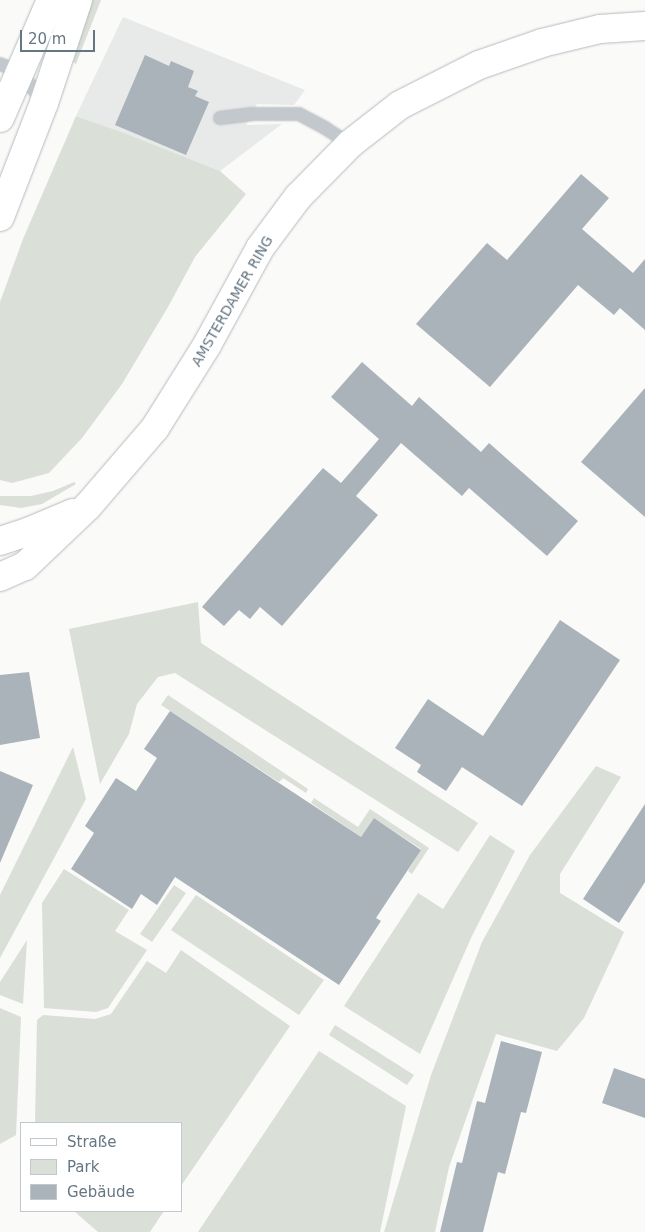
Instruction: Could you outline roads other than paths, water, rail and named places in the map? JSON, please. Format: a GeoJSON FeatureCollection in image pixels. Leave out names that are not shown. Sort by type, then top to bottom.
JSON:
{"type":"FeatureCollection","features":[{"type":"Feature","properties":{"kind":"main road"},"geometry":{"type":"LineString","coordinates":[[0,118],[10,68],[51,0]]}},
{"type":"Feature","properties":{"kind":"main road"},"geometry":{"type":"LineString","coordinates":[[0,217],[44,104],[78,0]]}},
{"type":"Feature","properties":{"kind":"main road","name":"AMSTERDAMER RING"},"geometry":{"type":"LineString","coordinates":[[0,577],[25,566],[88,506],[155,428],[207,344],[260,248],[298,198],[350,144],[400,105],[479,64],[542,43],[600,29],[645,26]]}},
{"type":"Feature","properties":{"kind":"main road","name":"AMSTERDAMER RING"},"geometry":{"type":"LineString","coordinates":[[0,541],[28,532],[88,506]]}},
{"type":"Feature","properties":{"kind":"main road"},"geometry":{"type":"LineString","coordinates":[[0,520],[28,532]]}},
{"type":"Feature","properties":{"kind":"lane"},"geometry":{"type":"LineString","coordinates":[[10,68],[44,104]]}},
{"type":"Feature","properties":{"kind":"lane"},"geometry":{"type":"LineString","coordinates":[[220,118],[253,114],[298,114],[350,144]]}}]}
